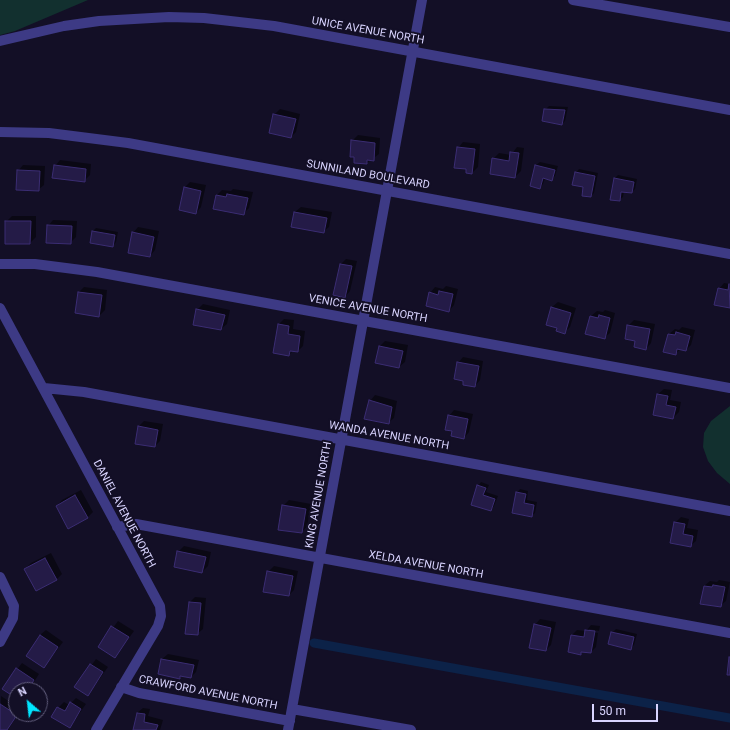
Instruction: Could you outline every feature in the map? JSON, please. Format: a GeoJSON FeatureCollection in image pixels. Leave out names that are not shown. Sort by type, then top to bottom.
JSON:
{"type":"FeatureCollection","features":[{"type":"Feature","properties":{"kind":"street","name":"KING AVENUE NORTH"},"geometry":{"type":"LineString","coordinates":[[289,725],[422,0]]}},
{"type":"Feature","properties":{"kind":"street"},"geometry":{"type":"LineString","coordinates":[[573,0],[730,27]]}},
{"type":"Feature","properties":{"kind":"street","name":"UNICE AVENUE NORTH"},"geometry":{"type":"LineString","coordinates":[[0,41],[71,25],[128,18],[169,17],[239,21],[412,51],[730,110]]}},
{"type":"Feature","properties":{"kind":"street","name":"SUNNILAND BOULEVARD"},"geometry":{"type":"LineString","coordinates":[[0,132],[49,134],[120,142],[730,254]]}},
{"type":"Feature","properties":{"kind":"street","name":"VENICE AVENUE NORTH"},"geometry":{"type":"LineString","coordinates":[[0,264],[36,264],[97,272],[730,388]]}},
{"type":"Feature","properties":{"kind":"street","name":"DANIEL AVENUE NORTH"},"geometry":{"type":"LineString","coordinates":[[0,308],[160,606],[161,616],[158,626],[96,730]]}},
{"type":"Feature","properties":{"kind":"street","name":"WANDA AVENUE NORTH"},"geometry":{"type":"LineString","coordinates":[[44,388],[84,392],[730,510]]}},
{"type":"Feature","properties":{"kind":"street","name":"XELDA AVENUE NORTH"},"geometry":{"type":"LineString","coordinates":[[117,527],[136,524],[730,633]]}},
{"type":"Feature","properties":{"kind":"street"},"geometry":{"type":"LineString","coordinates":[[0,577],[14,606],[13,618],[0,642]]}},
{"type":"Feature","properties":{"kind":"street","name":"CRAWFORD AVENUE NORTH"},"geometry":{"type":"LineString","coordinates":[[122,687],[139,693],[289,725]]}},
{"type":"Feature","properties":{"kind":"street","name":"CRAWFORD AVENUE NORTH"},"geometry":{"type":"LineString","coordinates":[[292,709],[411,730]]}},
{"type":"Feature","properties":{"kind":"green space"},"geometry":{"type":"Polygon","coordinates":[[[0,0],[88,0],[15,31],[0,35],[0,0]]]}},
{"type":"Feature","properties":{"kind":"green space"},"geometry":{"type":"Polygon","coordinates":[[[730,406],[730,484],[717,473],[708,461],[703,447],[704,433],[711,421],[730,406]]]}},
{"type":"Feature","properties":{"kind":"building"},"geometry":{"type":"Polygon","coordinates":[[[544,109],[565,110],[562,125],[542,121],[544,109]]]}},
{"type":"Feature","properties":{"kind":"building"},"geometry":{"type":"Polygon","coordinates":[[[273,114],[296,119],[291,138],[269,133],[273,114]]]}},
{"type":"Feature","properties":{"kind":"building"},"geometry":{"type":"Polygon","coordinates":[[[351,140],[375,143],[374,161],[367,160],[367,164],[354,163],[354,157],[350,157],[351,140]]]}},
{"type":"Feature","properties":{"kind":"building"},"geometry":{"type":"Polygon","coordinates":[[[457,147],[475,149],[472,174],[466,173],[466,169],[454,168],[457,147]]]}},
{"type":"Feature","properties":{"kind":"building"},"geometry":{"type":"Polygon","coordinates":[[[510,152],[519,153],[515,178],[490,174],[492,158],[509,161],[510,152]]]}},
{"type":"Feature","properties":{"kind":"building"},"geometry":{"type":"Polygon","coordinates":[[[54,165],[86,169],[85,182],[52,178],[54,165]]]}},
{"type":"Feature","properties":{"kind":"building"},"geometry":{"type":"Polygon","coordinates":[[[535,165],[555,170],[552,181],[543,178],[540,189],[530,186],[535,165]]]}},
{"type":"Feature","properties":{"kind":"building"},"geometry":{"type":"Polygon","coordinates":[[[17,170],[40,171],[39,191],[16,190],[17,170]]]}},
{"type":"Feature","properties":{"kind":"building"},"geometry":{"type":"Polygon","coordinates":[[[575,172],[595,176],[591,197],[582,196],[583,187],[572,185],[575,172]]]}},
{"type":"Feature","properties":{"kind":"building"},"geometry":{"type":"Polygon","coordinates":[[[614,178],[634,182],[632,193],[621,192],[620,201],[610,200],[614,178]]]}},
{"type":"Feature","properties":{"kind":"building"},"geometry":{"type":"Polygon","coordinates":[[[184,187],[201,191],[196,214],[179,210],[184,187]]]}},
{"type":"Feature","properties":{"kind":"building"},"geometry":{"type":"Polygon","coordinates":[[[227,194],[248,198],[244,215],[213,209],[216,195],[226,197],[227,194]]]}},
{"type":"Feature","properties":{"kind":"building"},"geometry":{"type":"Polygon","coordinates":[[[294,212],[327,218],[324,233],[291,227],[294,212]]]}},
{"type":"Feature","properties":{"kind":"building"},"geometry":{"type":"Polygon","coordinates":[[[5,221],[31,221],[30,244],[5,244],[5,221]]]}},
{"type":"Feature","properties":{"kind":"building"},"geometry":{"type":"Polygon","coordinates":[[[47,225],[72,226],[71,244],[46,243],[47,225]]]}},
{"type":"Feature","properties":{"kind":"building"},"geometry":{"type":"Polygon","coordinates":[[[92,231],[115,235],[113,247],[90,243],[92,231]]]}},
{"type":"Feature","properties":{"kind":"building"},"geometry":{"type":"Polygon","coordinates":[[[132,232],[154,237],[150,257],[128,253],[132,232]]]}},
{"type":"Feature","properties":{"kind":"building"},"geometry":{"type":"Polygon","coordinates":[[[340,264],[352,266],[345,298],[333,295],[340,264]]]}},
{"type":"Feature","properties":{"kind":"building"},"geometry":{"type":"Polygon","coordinates":[[[729,284],[730,308],[714,305],[718,288],[728,290],[729,284]]]}},
{"type":"Feature","properties":{"kind":"building"},"geometry":{"type":"Polygon","coordinates":[[[439,291],[453,294],[449,312],[426,306],[429,292],[438,295],[439,291]]]}},
{"type":"Feature","properties":{"kind":"building"},"geometry":{"type":"Polygon","coordinates":[[[78,292],[102,295],[99,317],[75,313],[78,292]]]}},
{"type":"Feature","properties":{"kind":"building"},"geometry":{"type":"Polygon","coordinates":[[[551,307],[571,313],[565,334],[556,331],[557,328],[546,325],[551,307]]]}},
{"type":"Feature","properties":{"kind":"building"},"geometry":{"type":"Polygon","coordinates":[[[196,309],[225,315],[221,330],[193,325],[196,309]]]}},
{"type":"Feature","properties":{"kind":"building"},"geometry":{"type":"Polygon","coordinates":[[[599,315],[610,318],[605,339],[585,334],[590,316],[598,318],[599,315]]]}},
{"type":"Feature","properties":{"kind":"building"},"geometry":{"type":"Polygon","coordinates":[[[278,324],[289,326],[288,334],[300,336],[298,352],[290,351],[289,356],[273,353],[278,324]]]}},
{"type":"Feature","properties":{"kind":"building"},"geometry":{"type":"Polygon","coordinates":[[[627,325],[650,329],[646,350],[634,347],[635,341],[625,339],[627,325]]]}},
{"type":"Feature","properties":{"kind":"building"},"geometry":{"type":"Polygon","coordinates":[[[676,332],[690,336],[686,351],[677,349],[676,355],[663,352],[668,334],[675,335],[676,332]]]}},
{"type":"Feature","properties":{"kind":"building"},"geometry":{"type":"Polygon","coordinates":[[[379,346],[403,351],[399,368],[375,363],[379,346]]]}},
{"type":"Feature","properties":{"kind":"building"},"geometry":{"type":"Polygon","coordinates":[[[457,362],[479,366],[475,387],[463,385],[463,381],[454,379],[457,362]]]}},
{"type":"Feature","properties":{"kind":"building"},"geometry":{"type":"Polygon","coordinates":[[[657,394],[668,396],[666,405],[676,407],[673,419],[653,415],[657,394]]]}},
{"type":"Feature","properties":{"kind":"building"},"geometry":{"type":"Polygon","coordinates":[[[369,400],[392,407],[389,424],[364,419],[369,400]]]}},
{"type":"Feature","properties":{"kind":"building"},"geometry":{"type":"Polygon","coordinates":[[[448,415],[468,419],[464,439],[451,436],[452,431],[445,430],[448,415]]]}},
{"type":"Feature","properties":{"kind":"building"},"geometry":{"type":"Polygon","coordinates":[[[138,426],[158,430],[155,447],[135,444],[138,426]]]}},
{"type":"Feature","properties":{"kind":"building"},"geometry":{"type":"Polygon","coordinates":[[[477,485],[486,488],[483,495],[495,499],[491,511],[471,505],[477,485]]]}},
{"type":"Feature","properties":{"kind":"building"},"geometry":{"type":"Polygon","coordinates":[[[516,492],[526,494],[524,503],[534,505],[532,517],[512,513],[516,492]]]}},
{"type":"Feature","properties":{"kind":"building"},"geometry":{"type":"Polygon","coordinates":[[[75,495],[88,518],[68,529],[56,506],[75,495]]]}},
{"type":"Feature","properties":{"kind":"building"},"geometry":{"type":"Polygon","coordinates":[[[282,505],[306,509],[302,533],[278,530],[282,505]]]}},
{"type":"Feature","properties":{"kind":"building"},"geometry":{"type":"Polygon","coordinates":[[[674,522],[685,524],[683,534],[693,536],[691,547],[670,543],[674,522]]]}},
{"type":"Feature","properties":{"kind":"building"},"geometry":{"type":"Polygon","coordinates":[[[177,551],[206,557],[202,573],[174,567],[177,551]]]}},
{"type":"Feature","properties":{"kind":"building"},"geometry":{"type":"Polygon","coordinates":[[[45,558],[57,580],[36,591],[24,569],[45,558]]]}},
{"type":"Feature","properties":{"kind":"building"},"geometry":{"type":"Polygon","coordinates":[[[267,571],[293,576],[289,596],[263,592],[267,571]]]}},
{"type":"Feature","properties":{"kind":"building"},"geometry":{"type":"Polygon","coordinates":[[[713,585],[725,587],[721,607],[700,604],[704,586],[712,587],[713,585]]]}},
{"type":"Feature","properties":{"kind":"building"},"geometry":{"type":"Polygon","coordinates":[[[189,602],[201,603],[198,635],[185,634],[189,602]]]}},
{"type":"Feature","properties":{"kind":"building"},"geometry":{"type":"Polygon","coordinates":[[[534,624],[551,628],[546,651],[529,648],[534,624]]]}},
{"type":"Feature","properties":{"kind":"building"},"geometry":{"type":"Polygon","coordinates":[[[111,626],[129,637],[115,658],[98,647],[111,626]]]}},
{"type":"Feature","properties":{"kind":"building"},"geometry":{"type":"Polygon","coordinates":[[[585,630],[595,631],[591,653],[581,652],[581,655],[568,652],[571,635],[584,637],[585,630]]]}},
{"type":"Feature","properties":{"kind":"building"},"geometry":{"type":"Polygon","coordinates":[[[611,632],[634,637],[631,650],[608,644],[611,632]]]}},
{"type":"Feature","properties":{"kind":"building"},"geometry":{"type":"Polygon","coordinates":[[[40,635],[58,647],[44,668],[26,656],[40,635]]]}},
{"type":"Feature","properties":{"kind":"building"},"geometry":{"type":"Polygon","coordinates":[[[729,657],[730,675],[727,675],[729,657]]]}},
{"type":"Feature","properties":{"kind":"building"},"geometry":{"type":"Polygon","coordinates":[[[161,659],[194,665],[191,678],[180,676],[180,679],[158,674],[161,659]]]}},
{"type":"Feature","properties":{"kind":"building"},"geometry":{"type":"Polygon","coordinates":[[[90,664],[103,672],[88,696],[74,687],[90,664]]]}},
{"type":"Feature","properties":{"kind":"building"},"geometry":{"type":"Polygon","coordinates":[[[16,668],[34,680],[33,682],[8,682],[8,693],[2,689],[16,668]]]}},
{"type":"Feature","properties":{"kind":"building"},"geometry":{"type":"Polygon","coordinates":[[[70,702],[81,709],[70,728],[51,717],[57,707],[65,711],[70,702]]]}},
{"type":"Feature","properties":{"kind":"building"},"geometry":{"type":"Polygon","coordinates":[[[0,704],[8,709],[8,722],[12,722],[7,730],[0,730],[0,704]]]}},
{"type":"Feature","properties":{"kind":"building"},"geometry":{"type":"Polygon","coordinates":[[[137,713],[145,714],[144,722],[158,725],[156,730],[133,730],[137,713]]]}},
{"type":"Feature","properties":{"kind":"waterway"},"geometry":{"type":"LineString","coordinates":[[314,643],[730,718]]}}]}
